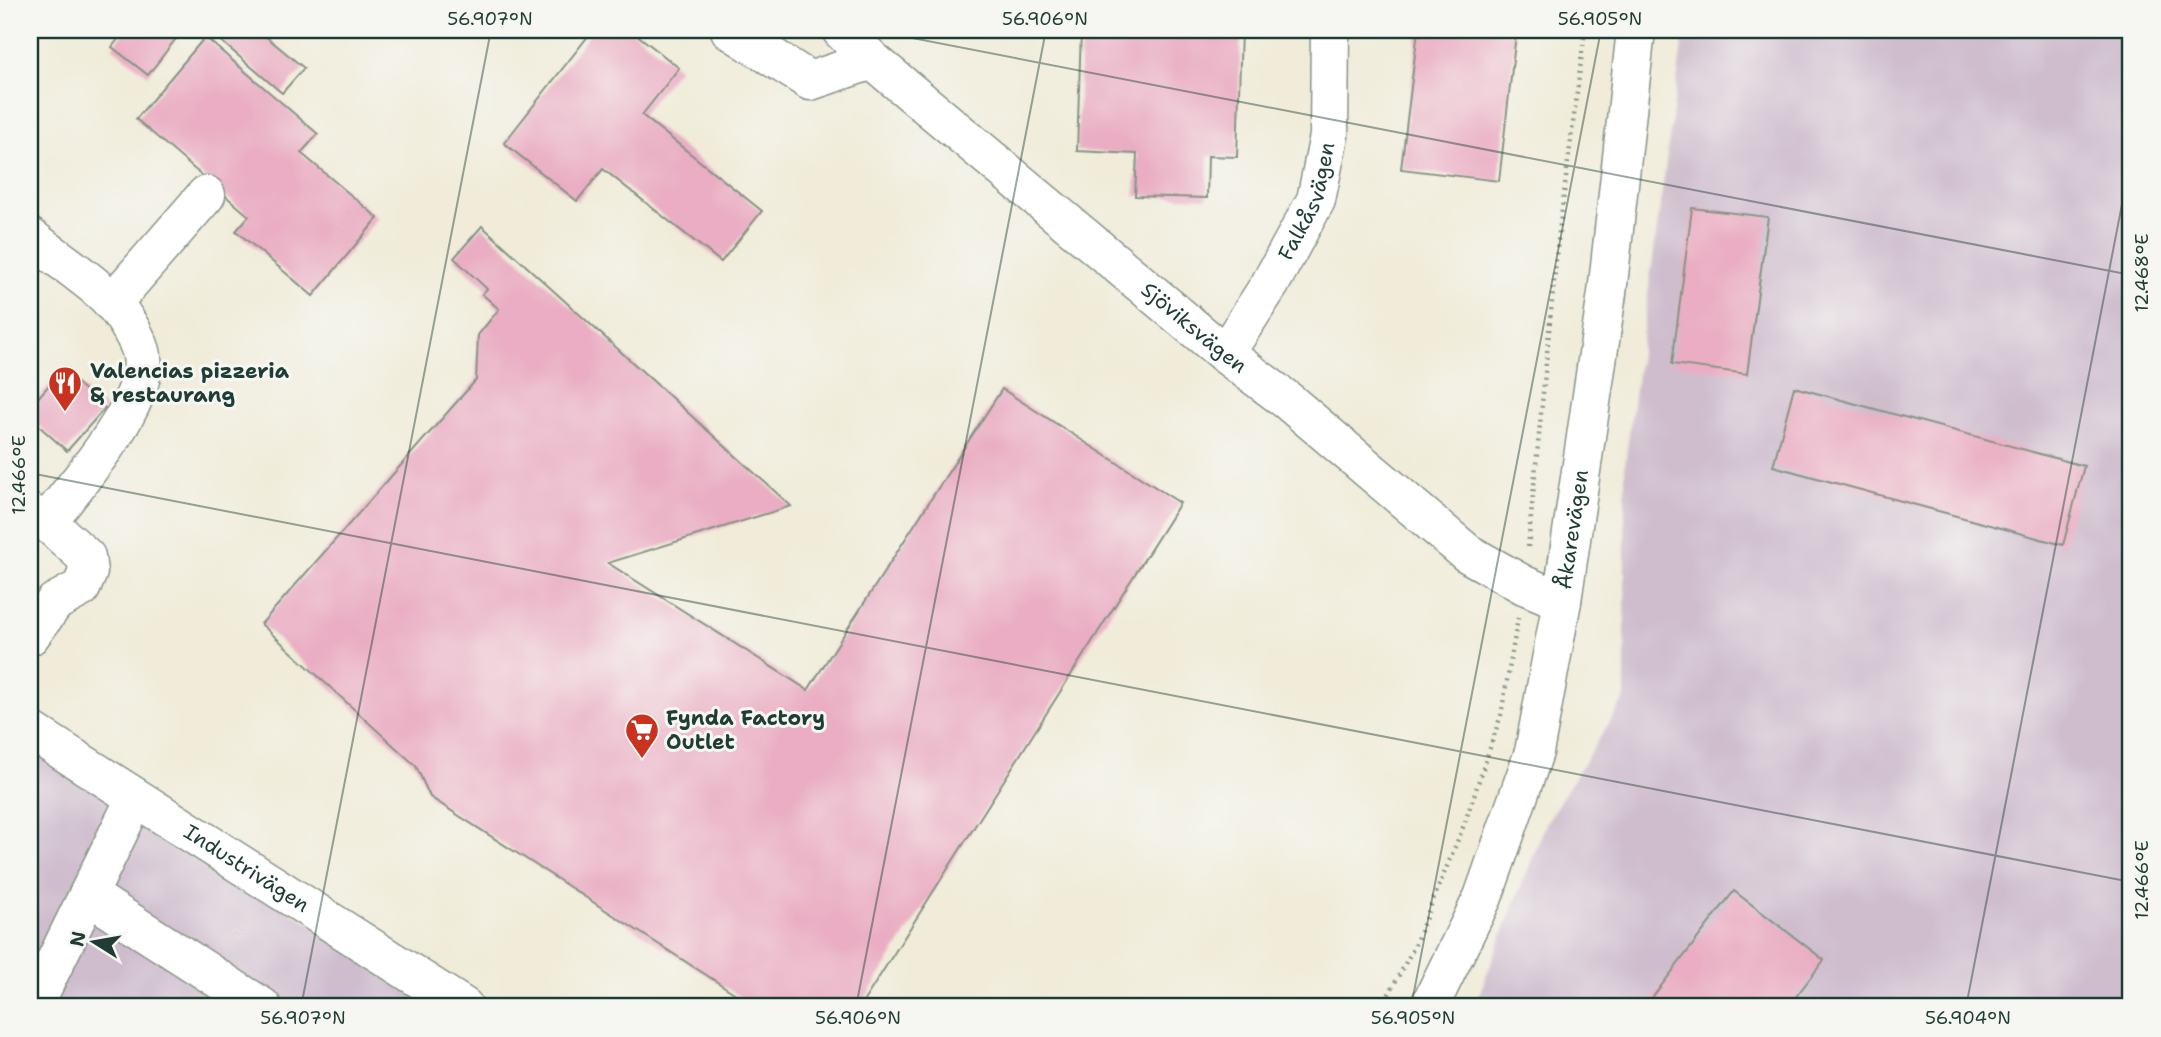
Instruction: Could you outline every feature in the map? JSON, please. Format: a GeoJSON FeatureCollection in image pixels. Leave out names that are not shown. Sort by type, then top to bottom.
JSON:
{"type":"FeatureCollection","features":[{"type":"Feature","properties":{"kind":"street"},"geometry":{"type":"LineString","coordinates":[[730,30],[810,81],[872,60]]}},
{"type":"Feature","properties":{"kind":"street","name":"Sjöviksvägen"},"geometry":{"type":"LineString","coordinates":[[841,30],[872,60],[1225,354],[1288,401],[1467,553],[1524,585],[1562,601]]}},
{"type":"Feature","properties":{"kind":"street","name":"Falkåsvägen"},"geometry":{"type":"LineString","coordinates":[[1225,354],[1270,284],[1316,200],[1329,136],[1330,30]]}},
{"type":"Feature","properties":{"kind":"street","name":"Åkarevägen"},"geometry":{"type":"LineString","coordinates":[[1429,1007],[1483,897],[1534,752],[1562,601],[1607,293],[1636,30]]}},
{"type":"Feature","properties":{"kind":"street"},"geometry":{"type":"LineString","coordinates":[[112,303],[206,195]]}},
{"type":"Feature","properties":{"kind":"street"},"geometry":{"type":"LineString","coordinates":[[30,237],[112,303],[123,316],[142,352],[140,378],[124,421],[38,517],[86,556],[88,572],[81,589],[42,595],[30,636]]}},
{"type":"Feature","properties":{"kind":"street","name":"Industrivägen"},"geometry":{"type":"LineString","coordinates":[[30,730],[464,1007]]}},
{"type":"Feature","properties":{"kind":"street"},"geometry":{"type":"LineString","coordinates":[[37,982],[88,895],[135,799]]}},
{"type":"Feature","properties":{"kind":"street"},"geometry":{"type":"LineString","coordinates":[[88,895],[262,1007]]}},
{"type":"Feature","properties":{"kind":"path"},"geometry":{"type":"LineString","coordinates":[[1382,1007],[1412,949],[1472,801],[1501,715],[1524,585],[1558,240],[1585,30]]}},
{"type":"Feature","properties":{"kind":"shaded area"},"geometry":{"type":"Polygon","coordinates":[[[1684,30],[2131,30],[2131,1007],[1474,1007],[1547,821],[1625,698],[1625,463],[1684,30]]]}},
{"type":"Feature","properties":{"kind":"shaded area"},"geometry":{"type":"Polygon","coordinates":[[[30,742],[439,1007],[30,1007],[30,742]]]}},
{"type":"Feature","properties":{"kind":"building"},"geometry":{"type":"Polygon","coordinates":[[[125,30],[171,30],[178,36],[148,75],[112,47],[125,30]]]}},
{"type":"Feature","properties":{"kind":"building"},"geometry":{"type":"Polygon","coordinates":[[[208,30],[258,30],[304,68],[282,93],[208,30]]]}},
{"type":"Feature","properties":{"kind":"building"},"geometry":{"type":"Polygon","coordinates":[[[593,30],[631,30],[679,68],[642,115],[762,211],[721,262],[603,169],[577,201],[504,143],[593,30]]]}},
{"type":"Feature","properties":{"kind":"building"},"geometry":{"type":"Polygon","coordinates":[[[1081,30],[1241,30],[1237,157],[1208,156],[1207,198],[1135,196],[1137,154],[1077,151],[1081,30]]]}},
{"type":"Feature","properties":{"kind":"building"},"geometry":{"type":"Polygon","coordinates":[[[1418,30],[1506,30],[1506,33],[1516,34],[1499,181],[1401,169],[1418,30]]]}},
{"type":"Feature","properties":{"kind":"building"},"geometry":{"type":"Polygon","coordinates":[[[205,37],[318,134],[301,153],[378,218],[313,296],[236,231],[249,216],[136,119],[205,37]]]}},
{"type":"Feature","properties":{"kind":"building"},"geometry":{"type":"Polygon","coordinates":[[[1692,208],[1768,217],[1747,374],[1672,364],[1692,208]]]}},
{"type":"Feature","properties":{"kind":"building"},"geometry":{"type":"Polygon","coordinates":[[[482,226],[791,506],[608,563],[808,690],[1002,389],[1180,503],[860,1007],[756,1007],[430,797],[416,766],[261,624],[476,380],[478,335],[499,309],[482,294],[487,289],[454,258],[482,226]]]}},
{"type":"Feature","properties":{"kind":"building","name":"Valencias pizzeria & restaurang"},"geometry":{"type":"Polygon","coordinates":[[[62,370],[105,408],[67,451],[30,418],[30,407],[62,370]]]}},
{"type":"Feature","properties":{"kind":"building"},"geometry":{"type":"Polygon","coordinates":[[[1794,387],[2084,466],[2063,545],[1773,466],[1794,387]]]}},
{"type":"Feature","properties":{"kind":"building"},"geometry":{"type":"Polygon","coordinates":[[[1734,891],[1824,960],[1788,1007],[1645,1007],[1734,891]]]}},
{"type":"Feature","properties":{"kind":"place","name":"Valencias pizzeria & restaurang"},"geometry":{"type":"Point","coordinates":[65,413]}},
{"type":"Feature","properties":{"kind":"place","name":"Fynda Factory Outlet"},"geometry":{"type":"Point","coordinates":[642,760]}}]}
